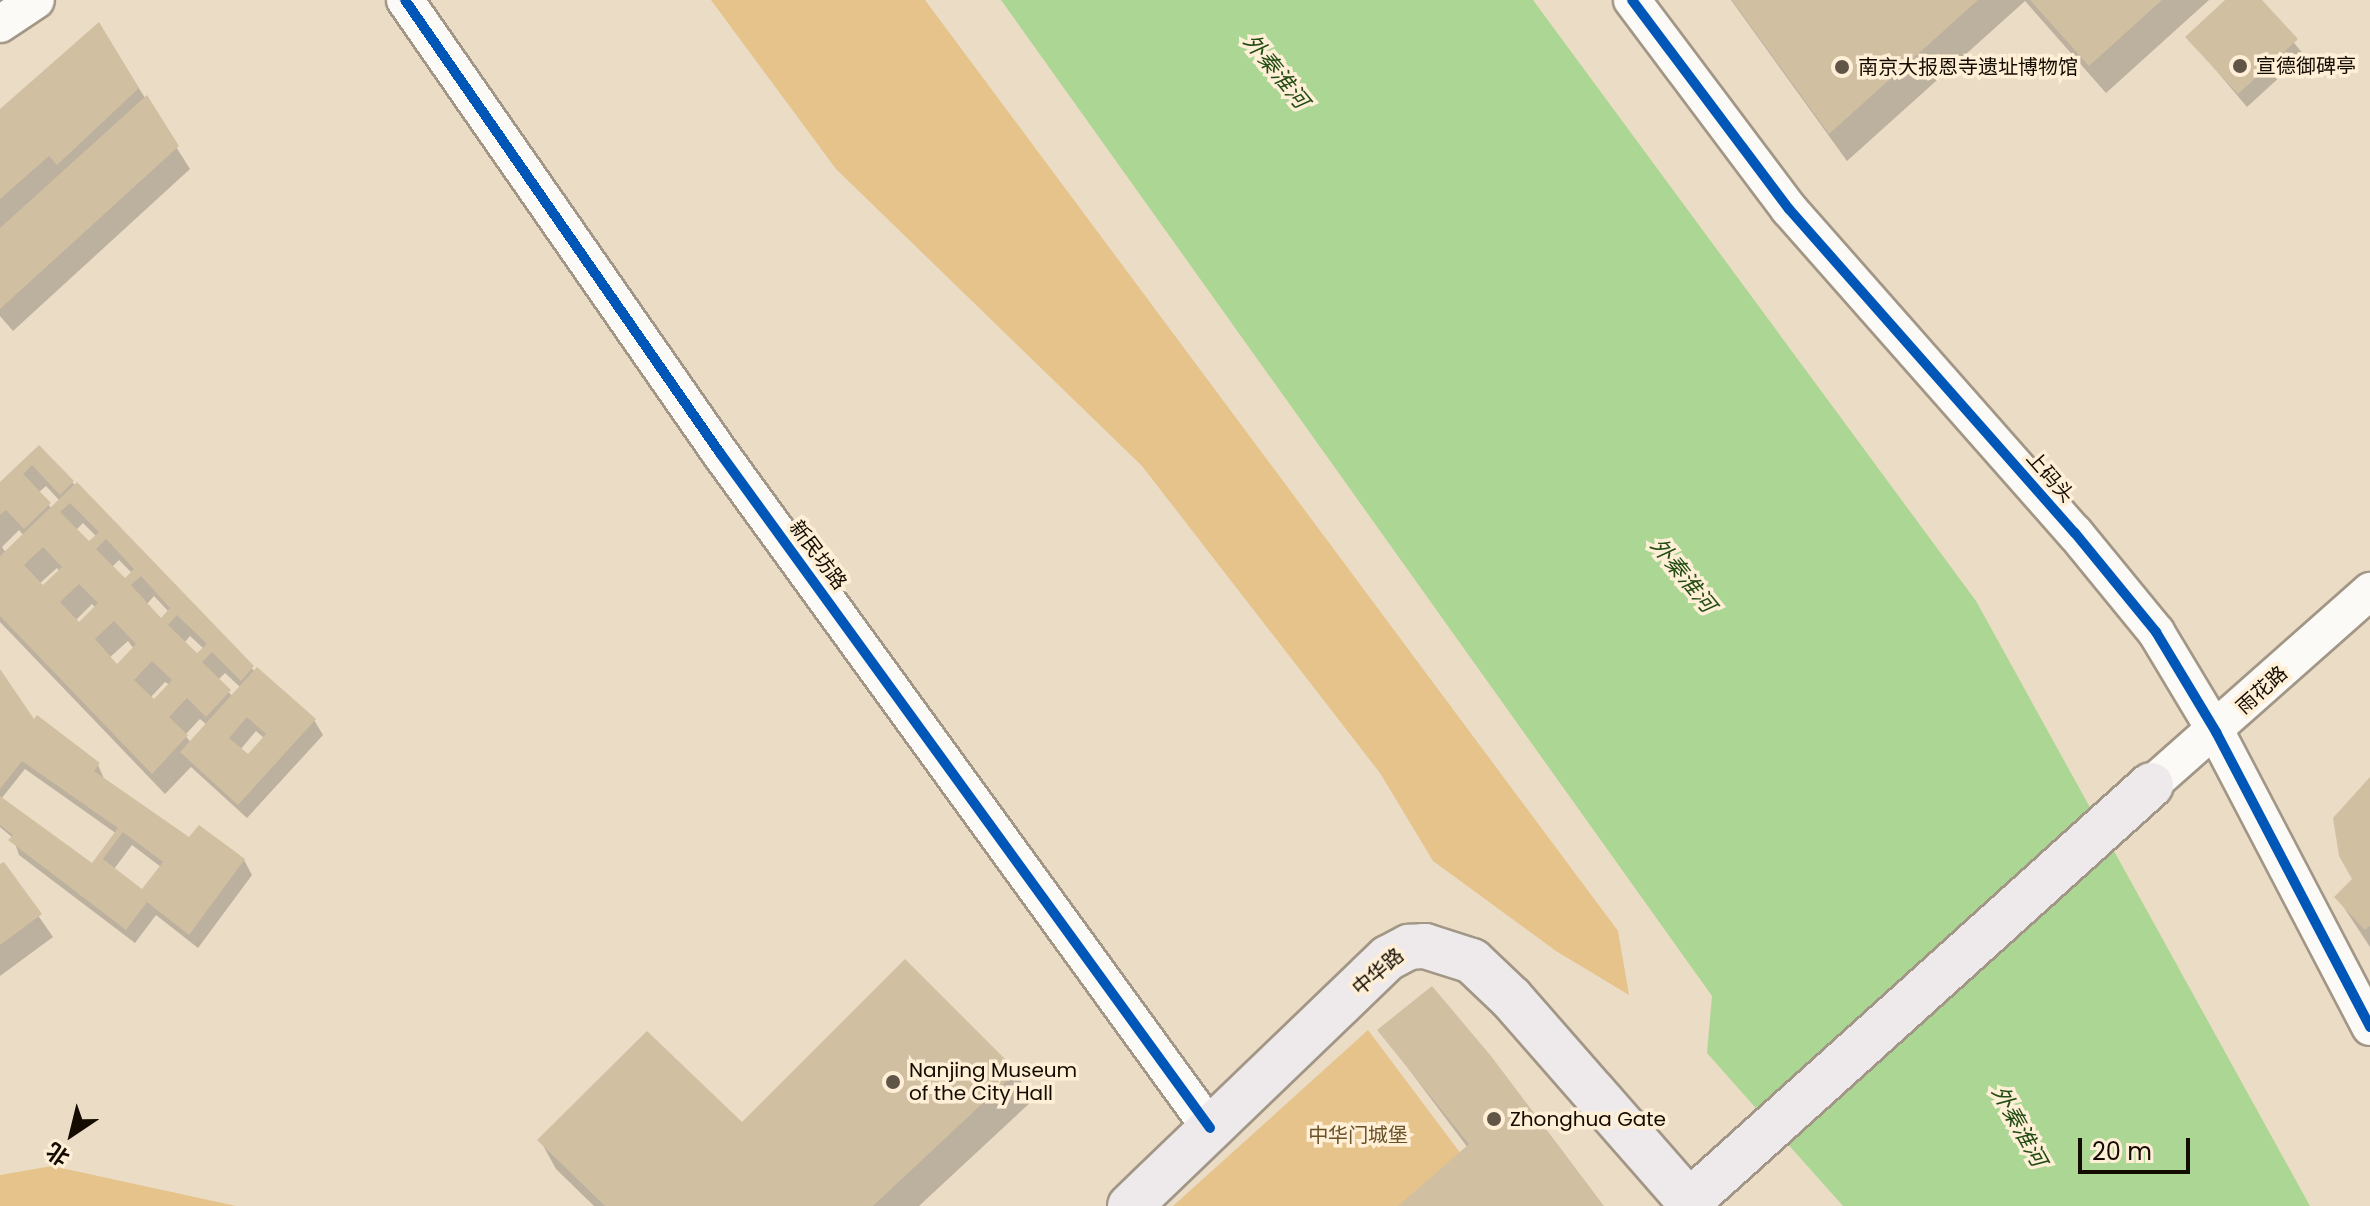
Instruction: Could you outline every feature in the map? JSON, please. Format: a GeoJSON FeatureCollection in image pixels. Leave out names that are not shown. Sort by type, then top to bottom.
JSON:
{"type":"FeatureCollection","features":[{"type":"Feature","properties":{"kind":"main road"},"geometry":{"type":"LineString","coordinates":[[1691,1203],[1741,1153],[2151,785]]}},
{"type":"Feature","properties":{"kind":"main road","name":"中华路"},"geometry":{"type":"LineString","coordinates":[[1130,1206],[1388,958],[1409,947],[1444,948],[1472,961],[1511,998],[1691,1203]]}},
{"type":"Feature","properties":{"kind":"street"},"geometry":{"type":"LineString","coordinates":[[0,24],[36,0]]}},
{"type":"Feature","properties":{"kind":"street","name":"新民坊路"},"geometry":{"type":"LineString","coordinates":[[405,0],[720,453],[1210,1128]]}},
{"type":"Feature","properties":{"kind":"street","name":"上码头"},"geometry":{"type":"LineString","coordinates":[[1632,0],[1789,209],[2035,486],[2156,632],[2216,732],[2370,1027]]}},
{"type":"Feature","properties":{"kind":"street","name":"雨花路"},"geometry":{"type":"LineString","coordinates":[[2151,785],[2216,732],[2370,591]]}},
{"type":"Feature","properties":{"kind":"green space"},"geometry":{"type":"Polygon","coordinates":[[[711,0],[925,0],[1618,931],[1629,995],[1556,951],[1433,861],[1380,773],[1142,466],[836,169],[711,0]]]}},
{"type":"Feature","properties":{"kind":"green space","name":"中华门城堡"},"geometry":{"type":"Polygon","coordinates":[[[1368,1030],[1500,1206],[1173,1206],[1368,1030]]]}},
{"type":"Feature","properties":{"kind":"green space"},"geometry":{"type":"Polygon","coordinates":[[[52,1166],[236,1206],[0,1206],[0,1175],[52,1166]]]}},
{"type":"Feature","properties":{"kind":"water","name":"外秦淮河"},"geometry":{"type":"Polygon","coordinates":[[[1001,0],[1533,0],[1976,601],[2310,1206],[1843,1206],[1707,1053],[1712,996],[1001,0]]]}},
{"type":"Feature","properties":{"kind":"building","name":"南京大报恩寺遗址博物馆"},"geometry":{"type":"Polygon","coordinates":[[[1732,0],[1978,0],[1829,134],[1732,0]]]}},
{"type":"Feature","properties":{"kind":"building","name":"南京大报恩寺遗址博物馆"},"geometry":{"type":"Polygon","coordinates":[[[2030,0],[2162,0],[2089,66],[2030,0]]]}},
{"type":"Feature","properties":{"kind":"building","name":"宣德御碑亭"},"geometry":{"type":"Polygon","coordinates":[[[2225,0],[2262,0],[2298,39],[2238,94],[2185,37],[2225,0]]]}},
{"type":"Feature","properties":{"kind":"building"},"geometry":{"type":"Polygon","coordinates":[[[99,22],[139,88],[57,165],[49,156],[0,199],[0,109],[99,22]]]}},
{"type":"Feature","properties":{"kind":"building"},"geometry":{"type":"Polygon","coordinates":[[[147,95],[179,146],[0,309],[0,228],[147,95]]]}},
{"type":"Feature","properties":{"kind":"building"},"geometry":{"type":"Polygon","coordinates":[[[39,445],[74,481],[60,495],[32,465],[23,474],[51,503],[24,529],[6,510],[0,515],[0,482],[39,445]]]}},
{"type":"Feature","properties":{"kind":"building"},"geometry":{"type":"Polygon","coordinates":[[[77,482],[254,666],[241,681],[212,652],[202,662],[231,690],[206,717],[187,698],[169,717],[188,735],[152,774],[0,616],[0,556],[77,482]],[[70,503],[60,512],[89,541],[99,532],[70,503]],[[106,539],[96,549],[125,578],[134,569],[106,539]],[[43,547],[24,565],[43,585],[62,567],[43,547]],[[141,576],[131,585],[161,618],[170,608],[141,576]],[[79,584],[60,602],[79,622],[98,603],[79,584]],[[177,615],[168,625],[197,653],[207,644],[177,615]],[[114,621],[95,639],[117,664],[136,644],[114,621]],[[152,661],[134,680],[154,699],[172,680],[152,661]]]}},
{"type":"Feature","properties":{"kind":"building"},"geometry":{"type":"Polygon","coordinates":[[[257,667],[316,719],[238,805],[180,752],[257,667]],[[247,717],[229,738],[248,754],[266,734],[247,717]]]}},
{"type":"Feature","properties":{"kind":"building"},"geometry":{"type":"Polygon","coordinates":[[[0,669],[34,719],[37,715],[100,763],[94,771],[189,837],[199,825],[245,859],[189,935],[147,902],[126,930],[8,840],[13,835],[0,825],[0,796],[92,863],[118,828],[22,761],[0,789],[0,669]],[[123,832],[103,859],[142,889],[163,862],[123,832]]]}},
{"type":"Feature","properties":{"kind":"building"},"geometry":{"type":"Polygon","coordinates":[[[2370,777],[2370,926],[2365,930],[2334,897],[2352,879],[2339,856],[2333,818],[2370,777]]]}},
{"type":"Feature","properties":{"kind":"building"},"geometry":{"type":"Polygon","coordinates":[[[4,862],[42,914],[0,945],[0,864],[4,862]]]}},
{"type":"Feature","properties":{"kind":"building","name":"Nanjing Museum of the City Hall"},"geometry":{"type":"Polygon","coordinates":[[[905,959],[1017,1071],[873,1206],[605,1206],[537,1140],[647,1031],[742,1122],[905,959]]]}},
{"type":"Feature","properties":{"kind":"building","name":"Zhonghua Gate"},"geometry":{"type":"Polygon","coordinates":[[[1432,986],[1491,1056],[1604,1206],[1398,1206],[1469,1144],[1377,1030],[1432,986]]]}},
{"type":"Feature","properties":{"kind":"cycle path"},"geometry":{"type":"LineString","coordinates":[[405,0],[720,453],[1210,1128]]}},
{"type":"Feature","properties":{"kind":"cycle path"},"geometry":{"type":"LineString","coordinates":[[1632,0],[1789,209],[2075,533],[2156,632],[2216,732],[2370,1027]]}},
{"type":"Feature","properties":{"kind":"place","name":"宣德御碑亭"},"geometry":{"type":"Point","coordinates":[2240,66]}},
{"type":"Feature","properties":{"kind":"place","name":"南京大报恩寺遗址博物馆"},"geometry":{"type":"Point","coordinates":[1842,67]}},
{"type":"Feature","properties":{"kind":"place","name":"Nanjing Museum of the City Hall"},"geometry":{"type":"Point","coordinates":[893,1082]}},
{"type":"Feature","properties":{"kind":"place","name":"Zhonghua Gate"},"geometry":{"type":"Point","coordinates":[1494,1119]}}]}
